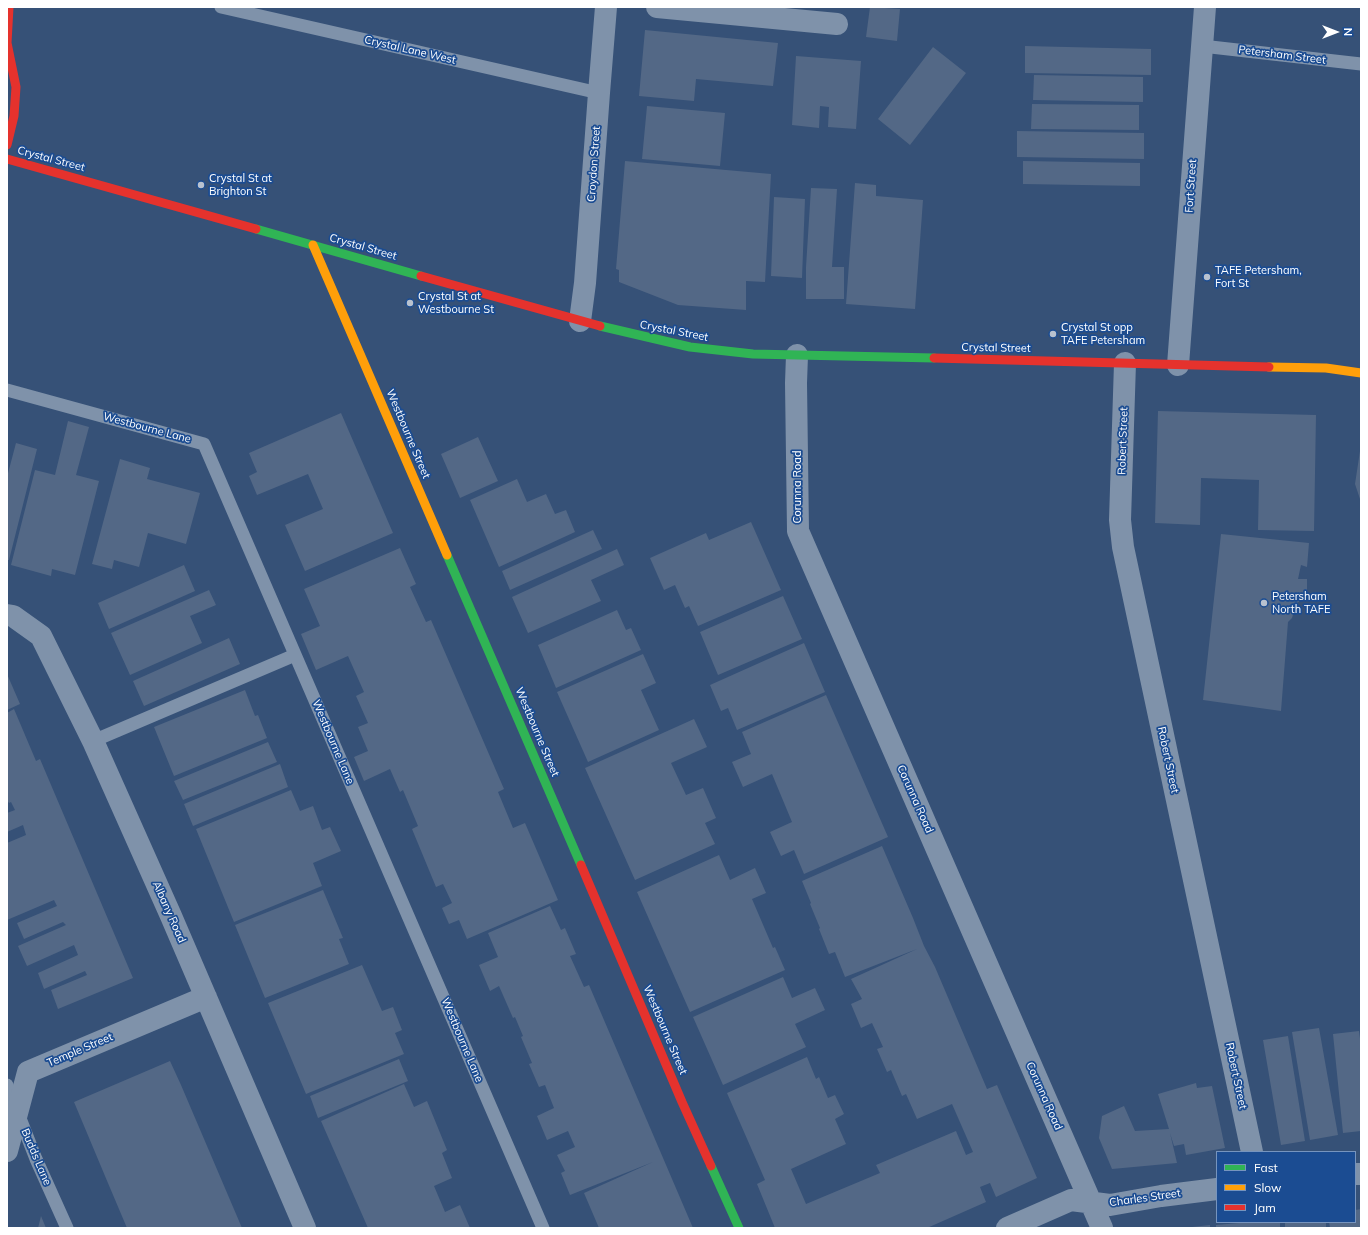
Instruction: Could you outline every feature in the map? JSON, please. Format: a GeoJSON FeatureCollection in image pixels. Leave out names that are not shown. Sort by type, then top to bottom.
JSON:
{"type":"FeatureCollection","features":[{"type":"Feature","properties":{"kind":"main road"},"geometry":{"type":"LineString","coordinates":[[7,145],[14,116],[16,88],[7,43],[9,7]]}},
{"type":"Feature","properties":{"kind":"main road","name":"Crystal Street"},"geometry":{"type":"LineString","coordinates":[[7,159],[580,321],[690,348],[753,354],[1326,368],[1361,373]]}},
{"type":"Feature","properties":{"kind":"main road","name":"Westbourne Street"},"geometry":{"type":"LineString","coordinates":[[313,245],[506,690],[682,1102],[739,1228]]}},
{"type":"Feature","properties":{"kind":"street","name":"Croydon Street"},"geometry":{"type":"LineString","coordinates":[[580,321],[585,283],[606,7]]}},
{"type":"Feature","properties":{"kind":"street"},"geometry":{"type":"LineString","coordinates":[[657,7],[837,24]]}},
{"type":"Feature","properties":{"kind":"street","name":"Fort Street"},"geometry":{"type":"LineString","coordinates":[[1178,365],[1205,7]]}},
{"type":"Feature","properties":{"kind":"street","name":"Corunna Road"},"geometry":{"type":"LineString","coordinates":[[797,355],[798,531],[1102,1228]]}},
{"type":"Feature","properties":{"kind":"street","name":"Robert Street"},"geometry":{"type":"LineString","coordinates":[[1125,363],[1120,520],[1123,547],[1252,1151]]}},
{"type":"Feature","properties":{"kind":"street","name":"Albany Road"},"geometry":{"type":"LineString","coordinates":[[7,615],[13,616],[41,636],[93,741],[206,997],[305,1228]]}},
{"type":"Feature","properties":{"kind":"street","name":"Temple Street"},"geometry":{"type":"LineString","coordinates":[[7,1151],[28,1072],[206,997]]}},
{"type":"Feature","properties":{"kind":"street","name":"Charles Street"},"geometry":{"type":"LineString","coordinates":[[1007,1228],[1071,1200],[1110,1205],[1160,1196],[1216,1189]]}},
{"type":"Feature","properties":{"kind":"lane","name":"Crystal Lane West"},"geometry":{"type":"LineString","coordinates":[[221,7],[599,93]]}},
{"type":"Feature","properties":{"kind":"lane","name":"Petersham Street"},"geometry":{"type":"LineString","coordinates":[[1202,46],[1361,64]]}},
{"type":"Feature","properties":{"kind":"lane","name":"Westbourne Lane"},"geometry":{"type":"LineString","coordinates":[[7,390],[204,444],[544,1228]]}},
{"type":"Feature","properties":{"kind":"lane"},"geometry":{"type":"LineString","coordinates":[[93,741],[295,655]]}},
{"type":"Feature","properties":{"kind":"lane","name":"Budds Lane"},"geometry":{"type":"LineString","coordinates":[[7,1085],[36,1159],[67,1228]]}},
{"type":"Feature","properties":{"kind":"building"},"geometry":{"type":"Polygon","coordinates":[[[870,7],[900,9],[897,41],[866,37],[870,7]]]}},
{"type":"Feature","properties":{"kind":"building"},"geometry":{"type":"Polygon","coordinates":[[[645,30],[778,43],[773,86],[696,79],[694,101],[639,96],[645,30]]]}},
{"type":"Feature","properties":{"kind":"building"},"geometry":{"type":"Polygon","coordinates":[[[1025,46],[1151,49],[1151,75],[1025,73],[1025,46]]]}},
{"type":"Feature","properties":{"kind":"building"},"geometry":{"type":"Polygon","coordinates":[[[933,47],[966,73],[910,145],[878,119],[933,47]]]}},
{"type":"Feature","properties":{"kind":"building"},"geometry":{"type":"Polygon","coordinates":[[[796,56],[861,61],[856,129],[828,127],[829,107],[820,106],[819,128],[792,125],[796,56]]]}},
{"type":"Feature","properties":{"kind":"building"},"geometry":{"type":"Polygon","coordinates":[[[1034,75],[1143,77],[1143,102],[1033,100],[1034,75]]]}},
{"type":"Feature","properties":{"kind":"building"},"geometry":{"type":"Polygon","coordinates":[[[1032,104],[1139,105],[1139,130],[1031,129],[1032,104]]]}},
{"type":"Feature","properties":{"kind":"building"},"geometry":{"type":"Polygon","coordinates":[[[647,106],[725,113],[720,166],[642,159],[647,106]]]}},
{"type":"Feature","properties":{"kind":"building"},"geometry":{"type":"Polygon","coordinates":[[[1017,131],[1144,133],[1144,159],[1017,157],[1017,131]]]}},
{"type":"Feature","properties":{"kind":"building"},"geometry":{"type":"Polygon","coordinates":[[[625,161],[771,174],[765,282],[746,281],[746,310],[678,305],[619,282],[619,270],[616,269],[625,161]]]}},
{"type":"Feature","properties":{"kind":"building"},"geometry":{"type":"Polygon","coordinates":[[[1023,161],[1140,163],[1140,186],[1023,184],[1023,161]]]}},
{"type":"Feature","properties":{"kind":"building"},"geometry":{"type":"Polygon","coordinates":[[[855,183],[876,185],[876,196],[923,200],[915,309],[846,304],[855,183]]]}},
{"type":"Feature","properties":{"kind":"building"},"geometry":{"type":"Polygon","coordinates":[[[811,188],[837,189],[832,267],[844,267],[844,299],[806,299],[806,267],[811,188]]]}},
{"type":"Feature","properties":{"kind":"building"},"geometry":{"type":"Polygon","coordinates":[[[774,197],[805,199],[802,278],[771,276],[774,197]]]}},
{"type":"Feature","properties":{"kind":"building"},"geometry":{"type":"Polygon","coordinates":[[[1158,411],[1316,415],[1314,531],[1258,530],[1259,480],[1201,478],[1200,525],[1155,523],[1158,411]]]}},
{"type":"Feature","properties":{"kind":"building"},"geometry":{"type":"Polygon","coordinates":[[[341,413],[393,533],[305,571],[285,525],[323,509],[308,474],[257,495],[249,476],[257,472],[249,453],[341,413]]]}},
{"type":"Feature","properties":{"kind":"building"},"geometry":{"type":"Polygon","coordinates":[[[68,421],[89,427],[76,475],[99,481],[75,575],[52,569],[51,576],[11,565],[35,470],[55,475],[68,421]]]}},
{"type":"Feature","properties":{"kind":"building"},"geometry":{"type":"Polygon","coordinates":[[[478,437],[498,481],[460,498],[441,454],[478,437]]]}},
{"type":"Feature","properties":{"kind":"building"},"geometry":{"type":"Polygon","coordinates":[[[16,443],[37,449],[9,560],[7,560],[7,477],[16,443]]]}},
{"type":"Feature","properties":{"kind":"building"},"geometry":{"type":"Polygon","coordinates":[[[1361,451],[1361,502],[1355,484],[1361,451]]]}},
{"type":"Feature","properties":{"kind":"building"},"geometry":{"type":"Polygon","coordinates":[[[120,459],[150,468],[147,479],[200,493],[186,544],[148,533],[139,567],[114,560],[112,569],[92,564],[120,459]]]}},
{"type":"Feature","properties":{"kind":"building"},"geometry":{"type":"Polygon","coordinates":[[[517,479],[527,502],[546,494],[555,514],[566,510],[575,532],[499,567],[470,500],[517,479]]]}},
{"type":"Feature","properties":{"kind":"building"},"geometry":{"type":"Polygon","coordinates":[[[751,522],[781,590],[698,626],[689,606],[685,608],[675,585],[664,590],[650,558],[706,533],[709,540],[751,522]]]}},
{"type":"Feature","properties":{"kind":"building"},"geometry":{"type":"Polygon","coordinates":[[[593,530],[602,549],[510,590],[502,571],[593,530]]]}},
{"type":"Feature","properties":{"kind":"building"},"geometry":{"type":"Polygon","coordinates":[[[1221,534],[1309,543],[1307,567],[1301,565],[1298,579],[1307,579],[1307,592],[1296,605],[1292,618],[1288,622],[1281,711],[1203,700],[1221,534]]]}},
{"type":"Feature","properties":{"kind":"building"},"geometry":{"type":"Polygon","coordinates":[[[400,548],[416,584],[410,587],[426,622],[431,620],[504,789],[498,792],[513,828],[525,823],[558,900],[467,939],[459,920],[449,924],[442,908],[452,903],[443,884],[436,887],[412,829],[418,826],[403,790],[400,792],[390,769],[364,781],[354,757],[368,751],[358,727],[368,723],[356,696],[364,692],[348,656],[316,670],[301,634],[320,626],[304,589],[400,548]]]}},
{"type":"Feature","properties":{"kind":"building"},"geometry":{"type":"Polygon","coordinates":[[[617,549],[624,565],[591,580],[601,601],[528,633],[512,597],[617,549]]]}},
{"type":"Feature","properties":{"kind":"building"},"geometry":{"type":"Polygon","coordinates":[[[184,565],[195,591],[109,629],[98,603],[184,565]]]}},
{"type":"Feature","properties":{"kind":"building"},"geometry":{"type":"Polygon","coordinates":[[[209,590],[216,605],[190,616],[202,643],[130,675],[111,633],[209,590]]]}},
{"type":"Feature","properties":{"kind":"building"},"geometry":{"type":"Polygon","coordinates":[[[783,596],[802,639],[718,675],[700,632],[783,596]]]}},
{"type":"Feature","properties":{"kind":"building"},"geometry":{"type":"Polygon","coordinates":[[[617,610],[626,630],[631,628],[641,650],[556,688],[538,645],[617,610]]]}},
{"type":"Feature","properties":{"kind":"building"},"geometry":{"type":"Polygon","coordinates":[[[229,638],[240,664],[144,706],[133,681],[229,638]]]}},
{"type":"Feature","properties":{"kind":"building"},"geometry":{"type":"Polygon","coordinates":[[[804,643],[825,692],[737,730],[728,708],[721,711],[710,685],[804,643]]]}},
{"type":"Feature","properties":{"kind":"building"},"geometry":{"type":"Polygon","coordinates":[[[643,654],[656,683],[641,690],[659,730],[588,762],[557,692],[643,654]]]}},
{"type":"Feature","properties":{"kind":"building"},"geometry":{"type":"Polygon","coordinates":[[[7,674],[20,704],[7,710],[7,674]]]}},
{"type":"Feature","properties":{"kind":"building"},"geometry":{"type":"Polygon","coordinates":[[[245,690],[255,716],[258,715],[267,738],[174,776],[154,727],[245,690]]]}},
{"type":"Feature","properties":{"kind":"building"},"geometry":{"type":"Polygon","coordinates":[[[826,695],[888,837],[804,874],[794,850],[781,856],[770,832],[792,822],[772,774],[743,787],[732,762],[751,754],[742,732],[826,695]]]}},
{"type":"Feature","properties":{"kind":"building"},"geometry":{"type":"Polygon","coordinates":[[[14,709],[36,761],[40,759],[133,978],[58,1009],[51,990],[87,975],[85,971],[44,989],[38,973],[78,955],[74,945],[27,966],[18,946],[66,925],[63,922],[24,939],[17,923],[57,906],[54,900],[7,920],[7,843],[26,835],[23,825],[7,832],[7,813],[15,810],[11,802],[9,803],[7,800],[7,713],[14,709]]]}},
{"type":"Feature","properties":{"kind":"building"},"geometry":{"type":"Polygon","coordinates":[[[694,719],[707,747],[671,763],[686,795],[703,788],[716,818],[705,823],[715,844],[635,880],[585,768],[694,719]]]}},
{"type":"Feature","properties":{"kind":"building"},"geometry":{"type":"Polygon","coordinates":[[[268,742],[277,762],[183,800],[174,781],[268,742]]]}},
{"type":"Feature","properties":{"kind":"building"},"geometry":{"type":"Polygon","coordinates":[[[280,764],[288,787],[193,826],[184,804],[280,764]]]}},
{"type":"Feature","properties":{"kind":"building"},"geometry":{"type":"Polygon","coordinates":[[[291,790],[300,811],[313,806],[322,830],[330,827],[341,851],[313,863],[322,886],[234,922],[196,829],[291,790]]]}},
{"type":"Feature","properties":{"kind":"building"},"geometry":{"type":"Polygon","coordinates":[[[882,846],[987,1089],[997,1085],[1037,1178],[996,1197],[990,1183],[980,1187],[986,1202],[927,1228],[775,1228],[757,1184],[765,1180],[727,1093],[807,1057],[816,1079],[819,1077],[828,1098],[835,1095],[844,1114],[835,1119],[846,1144],[791,1169],[806,1204],[880,1173],[876,1165],[956,1131],[966,1155],[973,1152],[952,1104],[917,1119],[906,1094],[902,1096],[891,1070],[887,1072],[877,1049],[883,1047],[872,1023],[861,1028],[851,1004],[862,999],[851,979],[917,949],[845,977],[835,952],[829,954],[802,881],[882,846]]]}},
{"type":"Feature","properties":{"kind":"building"},"geometry":{"type":"Polygon","coordinates":[[[719,855],[730,880],[755,868],[766,893],[752,899],[773,948],[775,947],[785,970],[690,1012],[637,892],[719,855]]]}},
{"type":"Feature","properties":{"kind":"building"},"geometry":{"type":"Polygon","coordinates":[[[323,890],[343,938],[339,939],[349,964],[265,998],[235,925],[323,890]]]}},
{"type":"Feature","properties":{"kind":"building"},"geometry":{"type":"Polygon","coordinates":[[[550,906],[561,930],[565,928],[576,954],[570,956],[584,987],[589,985],[693,1228],[599,1228],[584,1193],[653,1162],[570,1195],[561,1173],[565,1171],[557,1155],[575,1147],[568,1131],[547,1140],[537,1116],[554,1108],[545,1085],[539,1087],[529,1064],[532,1063],[521,1037],[523,1036],[515,1017],[513,1018],[499,986],[490,991],[479,965],[498,957],[488,933],[550,906]]]}},
{"type":"Feature","properties":{"kind":"building"},"geometry":{"type":"Polygon","coordinates":[[[362,965],[382,1011],[393,1007],[402,1030],[395,1033],[404,1054],[306,1094],[268,1003],[362,965]]]}},
{"type":"Feature","properties":{"kind":"building"},"geometry":{"type":"Polygon","coordinates":[[[783,977],[792,998],[815,988],[825,1010],[795,1024],[806,1047],[723,1085],[693,1017],[783,977]]]}},
{"type":"Feature","properties":{"kind":"building"},"geometry":{"type":"Polygon","coordinates":[[[1319,1028],[1338,1135],[1310,1140],[1292,1032],[1319,1028]]]}},
{"type":"Feature","properties":{"kind":"building"},"geometry":{"type":"Polygon","coordinates":[[[1359,1031],[1361,1046],[1361,1131],[1343,1133],[1333,1034],[1359,1031]]]}},
{"type":"Feature","properties":{"kind":"building"},"geometry":{"type":"Polygon","coordinates":[[[1288,1036],[1305,1141],[1281,1145],[1263,1040],[1288,1036]]]}},
{"type":"Feature","properties":{"kind":"building"},"geometry":{"type":"Polygon","coordinates":[[[399,1059],[408,1081],[318,1118],[310,1096],[399,1059]]]}},
{"type":"Feature","properties":{"kind":"building"},"geometry":{"type":"Polygon","coordinates":[[[170,1061],[242,1228],[127,1228],[74,1102],[170,1061]]]}},
{"type":"Feature","properties":{"kind":"building"},"geometry":{"type":"Polygon","coordinates":[[[1196,1083],[1197,1088],[1212,1086],[1225,1148],[1186,1155],[1184,1144],[1174,1146],[1170,1133],[1177,1163],[1112,1169],[1099,1138],[1102,1116],[1124,1106],[1135,1131],[1169,1129],[1158,1094],[1196,1083]]]}},
{"type":"Feature","properties":{"kind":"building"},"geometry":{"type":"Polygon","coordinates":[[[404,1084],[414,1107],[427,1101],[447,1150],[442,1153],[452,1178],[434,1186],[445,1212],[460,1205],[470,1228],[368,1228],[321,1121],[404,1084]]]}},
{"type":"Feature","properties":{"kind":"building"},"geometry":{"type":"Polygon","coordinates":[[[1361,1209],[1361,1228],[1330,1228],[1329,1223],[1356,1223],[1356,1210],[1361,1209]]]}},
{"type":"Feature","properties":{"kind":"building"},"geometry":{"type":"Polygon","coordinates":[[[41,1216],[46,1228],[38,1228],[41,1216]]]}},
{"type":"Feature","properties":{"kind":"building"},"geometry":{"type":"Polygon","coordinates":[[[1239,1223],[1280,1223],[1280,1228],[1216,1228],[1216,1225],[1239,1223]]]}},
{"type":"Feature","properties":{"kind":"building"},"geometry":{"type":"Polygon","coordinates":[[[1285,1223],[1326,1223],[1326,1228],[1285,1228],[1285,1223]]]}},
{"type":"Feature","properties":{"kind":"building"},"geometry":{"type":"Polygon","coordinates":[[[1210,1225],[1210,1228],[1192,1228],[1192,1227],[1210,1225]]]}},
{"type":"Feature","properties":{"kind":"traffic: fast"},"geometry":{"type":"LineString","coordinates":[[256,229],[421,276]]}},
{"type":"Feature","properties":{"kind":"traffic: fast"},"geometry":{"type":"LineString","coordinates":[[600,326],[690,347],[753,354],[934,358]]}},
{"type":"Feature","properties":{"kind":"traffic: fast"},"geometry":{"type":"LineString","coordinates":[[447,555],[581,865]]}},
{"type":"Feature","properties":{"kind":"traffic: fast"},"geometry":{"type":"LineString","coordinates":[[711,1166],[739,1228]]}},
{"type":"Feature","properties":{"kind":"traffic: slow"},"geometry":{"type":"LineString","coordinates":[[313,245],[447,555]]}},
{"type":"Feature","properties":{"kind":"traffic: slow"},"geometry":{"type":"LineString","coordinates":[[1269,367],[1326,368],[1361,373]]}},
{"type":"Feature","properties":{"kind":"traffic: jam"},"geometry":{"type":"LineString","coordinates":[[7,145],[14,116],[16,87],[7,43],[9,7]]}},
{"type":"Feature","properties":{"kind":"traffic: jam"},"geometry":{"type":"LineString","coordinates":[[7,159],[256,229]]}},
{"type":"Feature","properties":{"kind":"traffic: jam"},"geometry":{"type":"LineString","coordinates":[[421,276],[600,326]]}},
{"type":"Feature","properties":{"kind":"traffic: jam"},"geometry":{"type":"LineString","coordinates":[[934,358],[1269,367]]}},
{"type":"Feature","properties":{"kind":"traffic: jam"},"geometry":{"type":"LineString","coordinates":[[581,865],[682,1102],[711,1166]]}},
{"type":"Feature","properties":{"kind":"place","name":"Crystal St at Brighton St"},"geometry":{"type":"Point","coordinates":[201,185]}},
{"type":"Feature","properties":{"kind":"place","name":"TAFE Petersham, Fort St"},"geometry":{"type":"Point","coordinates":[1207,277]}},
{"type":"Feature","properties":{"kind":"place","name":"Crystal St at Westbourne St"},"geometry":{"type":"Point","coordinates":[410,303]}},
{"type":"Feature","properties":{"kind":"place","name":"Crystal St opp TAFE Petersham"},"geometry":{"type":"Point","coordinates":[1053,334]}},
{"type":"Feature","properties":{"kind":"place","name":"Petersham North TAFE"},"geometry":{"type":"Point","coordinates":[1264,603]}}]}
